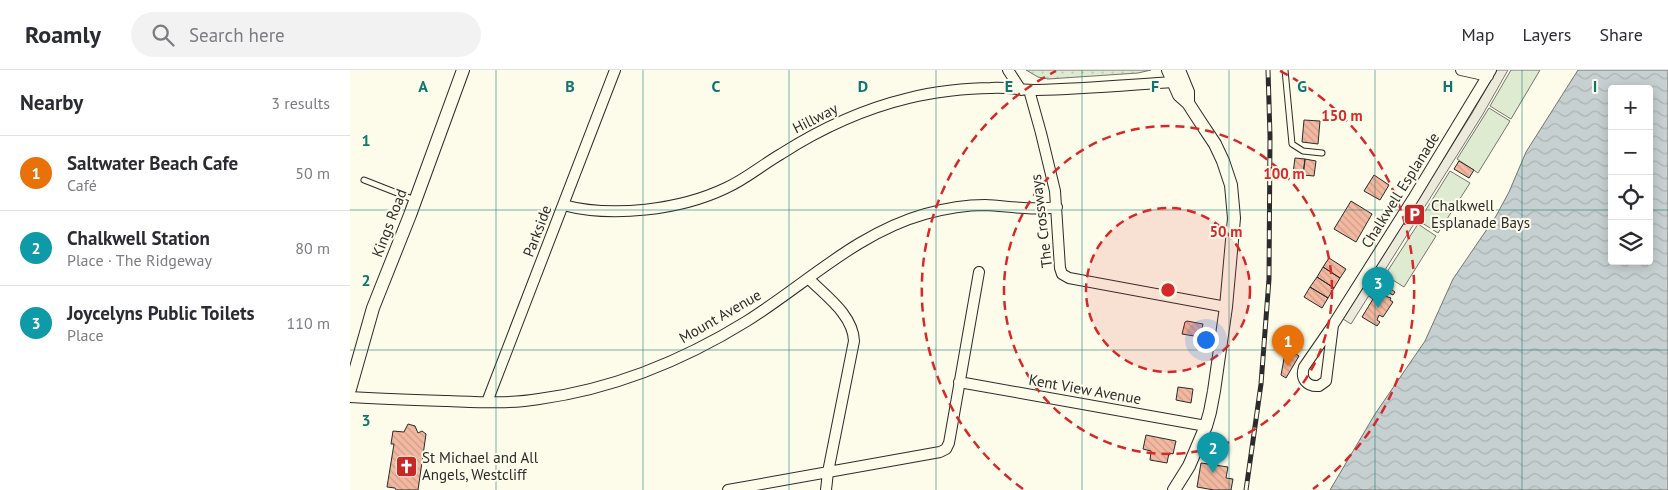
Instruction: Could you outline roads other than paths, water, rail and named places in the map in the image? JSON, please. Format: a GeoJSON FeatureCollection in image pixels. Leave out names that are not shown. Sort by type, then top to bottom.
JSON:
{"type":"FeatureCollection","features":[{"type":"Feature","properties":{"kind":"street","name":"Kings Road"},"geometry":{"type":"LineString","coordinates":[[350,389],[373,308],[416,200],[463,70]]}},
{"type":"Feature","properties":{"kind":"street","name":"Parkside"},"geometry":{"type":"LineString","coordinates":[[487,402],[615,70]]}},
{"type":"Feature","properties":{"kind":"street","name":"The Crossways"},"geometry":{"type":"LineString","coordinates":[[1008,70],[1025,90],[1050,167],[1057,207],[1060,268],[1062,274],[1069,278],[1226,308]]}},
{"type":"Feature","properties":{"kind":"street"},"geometry":{"type":"LineString","coordinates":[[1461,70],[1489,73]]}},
{"type":"Feature","properties":{"kind":"street","name":"Chalkwell Esplanade"},"geometry":{"type":"LineString","coordinates":[[1333,325],[1327,377],[1323,384],[1319,386],[1309,385],[1305,382],[1303,376],[1304,367],[1333,325],[1489,73]]}},
{"type":"Feature","properties":{"kind":"street","name":"Hillway"},"geometry":{"type":"LineString","coordinates":[[563,205],[578,209],[628,210],[658,208],[689,200],[726,188],[746,178],[813,134],[887,104],[931,94],[992,88],[1025,90],[1081,89],[1175,75]]}},
{"type":"Feature","properties":{"kind":"street"},"geometry":{"type":"LineString","coordinates":[[1174,490],[1189,466],[1206,426],[1214,391],[1226,308],[1234,218],[1230,185],[1223,161],[1215,144],[1188,103],[1179,95],[1175,75]]}},
{"type":"Feature","properties":{"kind":"street","name":"Mount Avenue"},"geometry":{"type":"LineString","coordinates":[[350,397],[487,402],[539,399],[597,388],[648,370],[705,346],[748,320],[866,239],[925,214],[969,206],[1057,207]]}},
{"type":"Feature","properties":{"kind":"street"},"geometry":{"type":"LineString","coordinates":[[728,490],[940,452],[946,449],[949,443],[979,272]]}},
{"type":"Feature","properties":{"kind":"street"},"geometry":{"type":"LineString","coordinates":[[808,278],[843,314],[854,331],[854,341],[826,490]]}},
{"type":"Feature","properties":{"kind":"street","name":"Kent View Avenue"},"geometry":{"type":"LineString","coordinates":[[959,382],[1206,426]]}},
{"type":"Feature","properties":{"kind":"lane"},"geometry":{"type":"LineString","coordinates":[[1285,70],[1292,144],[1304,151],[1322,153]]}},
{"type":"Feature","properties":{"kind":"lane"},"geometry":{"type":"LineString","coordinates":[[364,180],[416,200]]}},
{"type":"Feature","properties":{"kind":"water"},"geometry":{"type":"Polygon","coordinates":[[[1578,70],[1668,70],[1668,490],[1330,490],[1375,414],[1425,341],[1453,279],[1496,216],[1509,192],[1526,152],[1578,70]]]}},
{"type":"Feature","properties":{"kind":"railway"},"geometry":{"type":"LineString","coordinates":[[1246,490],[1261,384],[1269,279],[1270,136],[1268,70]]}},
{"type":"Feature","properties":{"kind":"place","name":"Chalkwell Esplanade Bays"},"geometry":{"type":"Point","coordinates":[1415,214]}},
{"type":"Feature","properties":{"kind":"place","name":"Joycelyns Public Toilets"},"geometry":{"type":"Point","coordinates":[1378,308]}},
{"type":"Feature","properties":{"kind":"place","name":"Saltwater Beach Cafe"},"geometry":{"type":"Point","coordinates":[1288,366]}},
{"type":"Feature","properties":{"kind":"place","name":"St Michael and All Angels, Westcliff"},"geometry":{"type":"Point","coordinates":[406,466]}},
{"type":"Feature","properties":{"kind":"place","name":"Chalkwell Station"},"geometry":{"type":"Point","coordinates":[1213,473]}}]}
